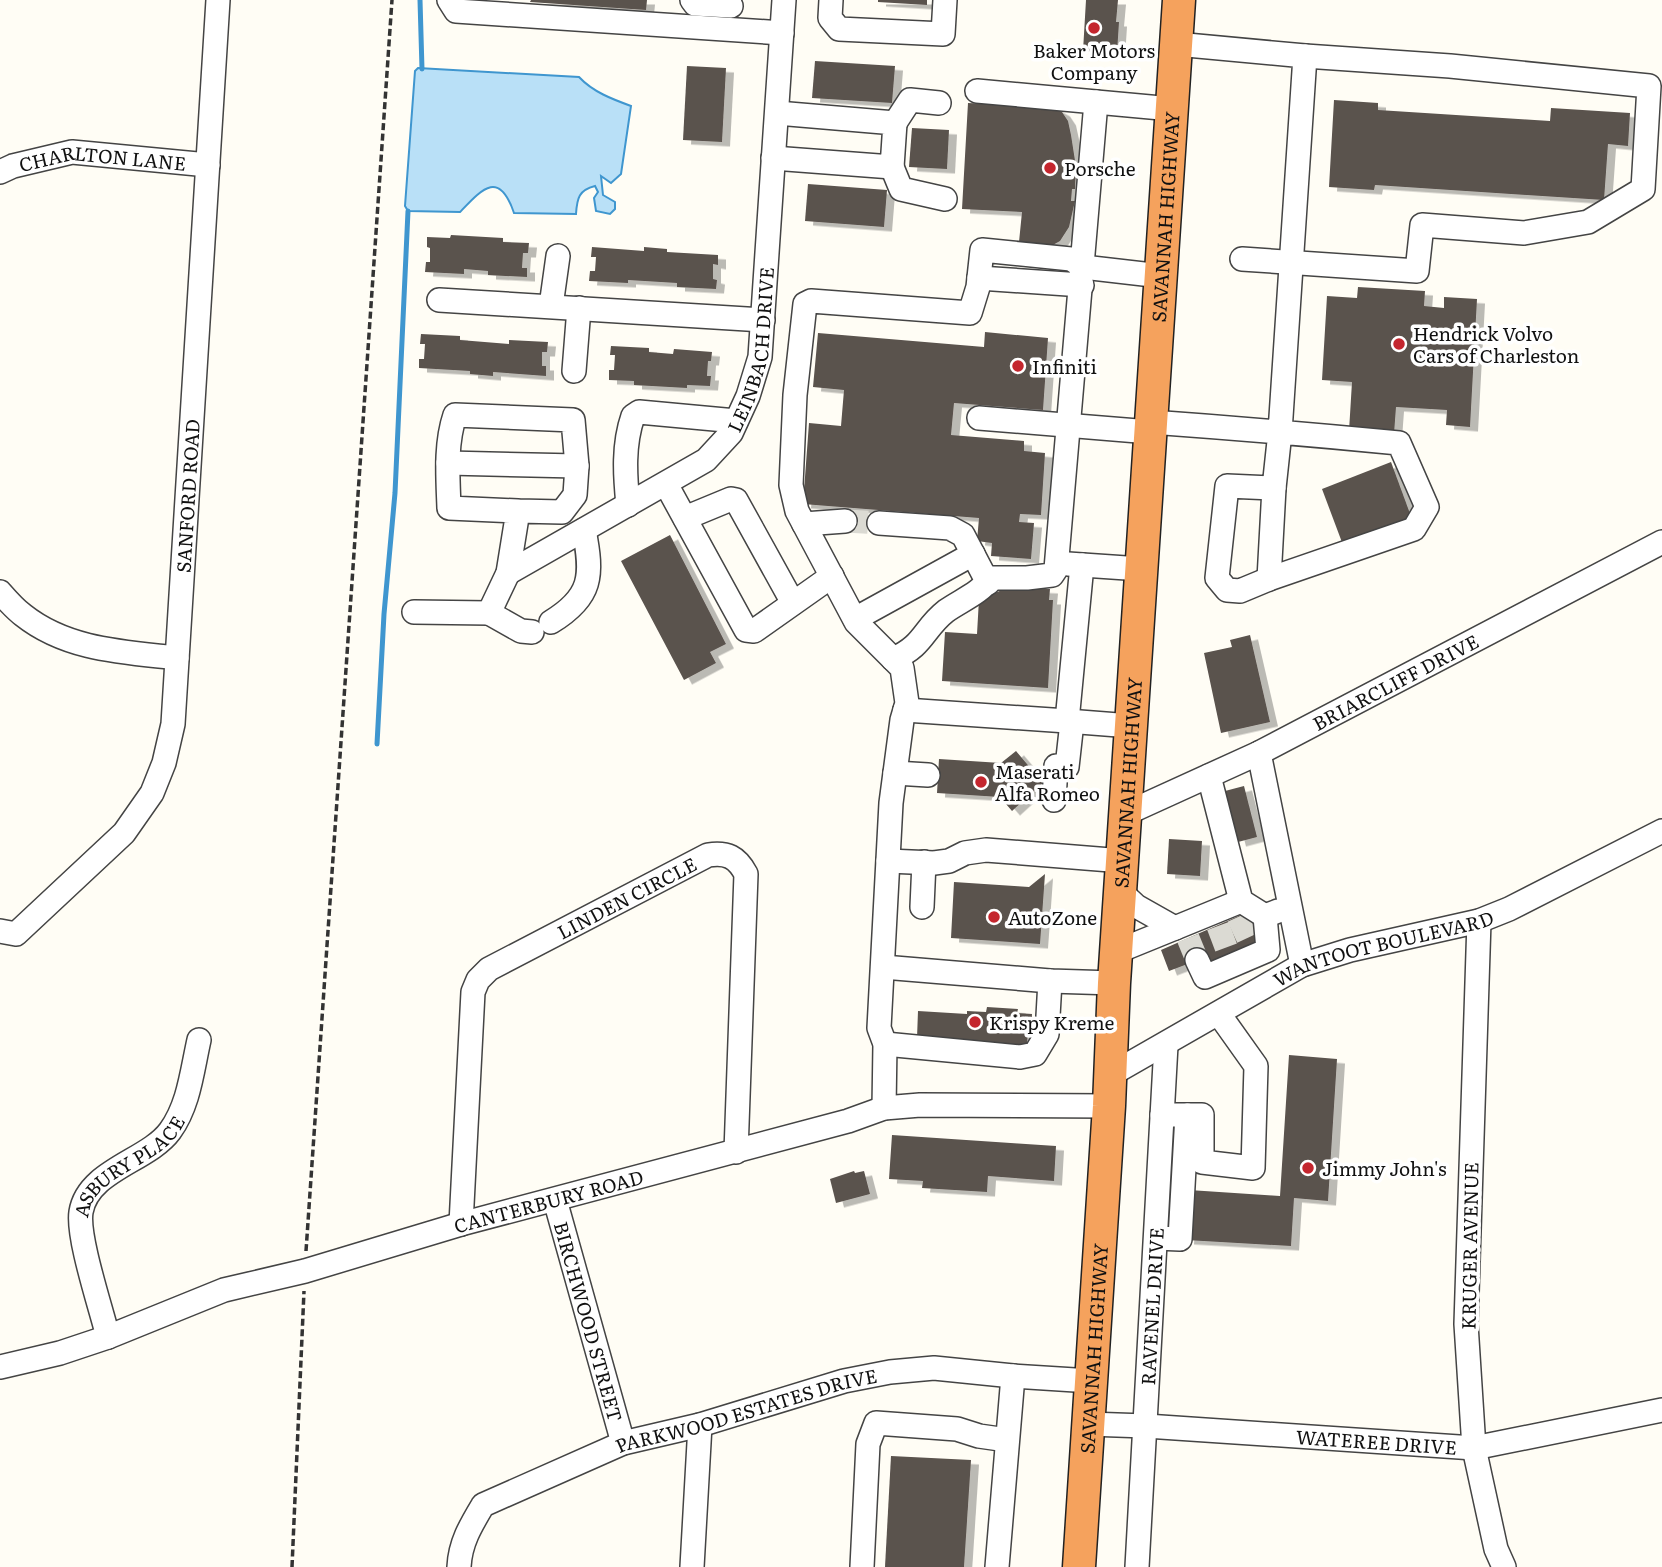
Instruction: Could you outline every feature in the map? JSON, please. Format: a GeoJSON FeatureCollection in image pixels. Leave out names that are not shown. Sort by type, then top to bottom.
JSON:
{"type":"FeatureCollection","features":[{"type":"Feature","properties":{"kind":"highway","name":"SAVANNAH HIGHWAY"},"geometry":{"type":"LineString","coordinates":[[1079,1567],[1116,952],[1179,0]]}},
{"type":"Feature","properties":{"kind":"street","name":"SANFORD ROAD"},"geometry":{"type":"LineString","coordinates":[[8,932],[124,833],[152,793],[164,762],[173,724],[218,0]]}},
{"type":"Feature","properties":{"kind":"street"},"geometry":{"type":"LineString","coordinates":[[692,0],[695,4],[730,12],[782,33]]}},
{"type":"Feature","properties":{"kind":"street","name":"LEINBACH DRIVE"},"geometry":{"type":"LineString","coordinates":[[508,573],[706,460],[731,433],[748,396],[760,356],[784,0]]}},
{"type":"Feature","properties":{"kind":"street"},"geometry":{"type":"LineString","coordinates":[[831,0],[830,18],[839,29],[943,34],[945,0]]}},
{"type":"Feature","properties":{"kind":"street"},"geometry":{"type":"LineString","coordinates":[[452,5],[730,12]]}},
{"type":"Feature","properties":{"kind":"street"},"geometry":{"type":"LineString","coordinates":[[1176,44],[1450,66],[1649,86],[1653,185],[1588,222],[1524,233],[1422,225],[1417,271],[1242,259]]}},
{"type":"Feature","properties":{"kind":"street"},"geometry":{"type":"LineString","coordinates":[[1269,579],[1305,56]]}},
{"type":"Feature","properties":{"kind":"street"},"geometry":{"type":"LineString","coordinates":[[977,92],[1171,109]]}},
{"type":"Feature","properties":{"kind":"street"},"geometry":{"type":"LineString","coordinates":[[939,103],[910,100],[895,123],[892,167],[901,189],[945,199]]}},
{"type":"Feature","properties":{"kind":"street"},"geometry":{"type":"LineString","coordinates":[[893,659],[923,640],[929,627],[945,612],[985,587],[991,578],[1052,575],[1056,569],[1096,102]]}},
{"type":"Feature","properties":{"kind":"street"},"geometry":{"type":"LineString","coordinates":[[777,113],[895,123]]}},
{"type":"Feature","properties":{"kind":"street","name":"CHARLTON LANE"},"geometry":{"type":"LineString","coordinates":[[0,172],[13,166],[72,152],[208,165]]}},
{"type":"Feature","properties":{"kind":"street"},"geometry":{"type":"LineString","coordinates":[[774,158],[892,167]]}},
{"type":"Feature","properties":{"kind":"street"},"geometry":{"type":"LineString","coordinates":[[884,1108],[885,1044],[878,1028],[895,773],[907,703],[902,668],[855,619],[797,511],[791,485],[795,395],[805,304],[811,301],[970,313],[979,278],[982,250],[1071,259],[1083,276]]}},
{"type":"Feature","properties":{"kind":"street"},"geometry":{"type":"LineString","coordinates":[[551,306],[558,256]]}},
{"type":"Feature","properties":{"kind":"street"},"geometry":{"type":"LineString","coordinates":[[1083,276],[1161,276]]}},
{"type":"Feature","properties":{"kind":"street"},"geometry":{"type":"LineString","coordinates":[[439,300],[763,320]]}},
{"type":"Feature","properties":{"kind":"street"},"geometry":{"type":"LineString","coordinates":[[574,371],[579,308]]}},
{"type":"Feature","properties":{"kind":"street"},"geometry":{"type":"LineString","coordinates":[[628,505],[624,466],[633,416],[639,412],[736,421]]}},
{"type":"Feature","properties":{"kind":"street"},"geometry":{"type":"LineString","coordinates":[[455,415],[573,419],[575,495],[562,512],[449,508],[448,463],[450,428],[455,415]]}},
{"type":"Feature","properties":{"kind":"street"},"geometry":{"type":"LineString","coordinates":[[979,418],[1280,432],[1399,443],[1427,507],[1414,529],[1240,591],[1227,590],[1217,578],[1227,486],[1274,488]]}},
{"type":"Feature","properties":{"kind":"street"},"geometry":{"type":"LineString","coordinates":[[448,463],[576,466]]}},
{"type":"Feature","properties":{"kind":"street"},"geometry":{"type":"LineString","coordinates":[[666,484],[746,630],[754,631],[832,576]]}},
{"type":"Feature","properties":{"kind":"street"},"geometry":{"type":"LineString","coordinates":[[685,518],[731,499],[736,500],[793,603]]}},
{"type":"Feature","properties":{"kind":"street"},"geometry":{"type":"LineString","coordinates":[[489,613],[508,573],[518,511]]}},
{"type":"Feature","properties":{"kind":"street"},"geometry":{"type":"LineString","coordinates":[[804,524],[845,521]]}},
{"type":"Feature","properties":{"kind":"street"},"geometry":{"type":"LineString","coordinates":[[879,523],[950,528],[963,535],[988,583]]}},
{"type":"Feature","properties":{"kind":"street"},"geometry":{"type":"LineString","coordinates":[[414,612],[489,613],[521,631],[541,627],[565,614],[581,599],[589,575],[584,530]]}},
{"type":"Feature","properties":{"kind":"street","name":"BRIARCLIFF DRIVE"},"geometry":{"type":"LineString","coordinates":[[1125,814],[1259,753],[1662,542]]}},
{"type":"Feature","properties":{"kind":"street"},"geometry":{"type":"LineString","coordinates":[[855,619],[973,554]]}},
{"type":"Feature","properties":{"kind":"street"},"geometry":{"type":"LineString","coordinates":[[1057,563],[1141,569]]}},
{"type":"Feature","properties":{"kind":"street"},"geometry":{"type":"LineString","coordinates":[[1054,800],[1056,765],[1068,767],[1069,722],[1082,565]]}},
{"type":"Feature","properties":{"kind":"street"},"geometry":{"type":"LineString","coordinates":[[0,592],[22,615],[53,634],[89,647],[177,659]]}},
{"type":"Feature","properties":{"kind":"street"},"geometry":{"type":"LineString","coordinates":[[905,710],[1131,726]]}},
{"type":"Feature","properties":{"kind":"street"},"geometry":{"type":"LineString","coordinates":[[1259,753],[1302,965]]}},
{"type":"Feature","properties":{"kind":"street"},"geometry":{"type":"LineString","coordinates":[[895,773],[928,775]]}},
{"type":"Feature","properties":{"kind":"street"},"geometry":{"type":"LineString","coordinates":[[1209,776],[1228,912]]}},
{"type":"Feature","properties":{"kind":"street","name":"WANTOOT BOULEVARD"},"geometry":{"type":"LineString","coordinates":[[1109,1090],[1166,1045],[1302,965],[1350,950],[1479,921],[1662,831]]}},
{"type":"Feature","properties":{"kind":"street"},"geometry":{"type":"LineString","coordinates":[[888,861],[949,861],[965,853],[986,850],[1123,860]]}},
{"type":"Feature","properties":{"kind":"street","name":"LINDEN CIRCLE"},"geometry":{"type":"LineString","coordinates":[[461,1224],[473,992],[478,980],[489,969],[695,861],[721,853],[739,862],[746,874],[736,1152]]}},
{"type":"Feature","properties":{"kind":"street"},"geometry":{"type":"LineString","coordinates":[[922,907],[923,862]]}},
{"type":"Feature","properties":{"kind":"street"},"geometry":{"type":"LineString","coordinates":[[1121,892],[1136,906],[1182,931]]}},
{"type":"Feature","properties":{"kind":"street"},"geometry":{"type":"LineString","coordinates":[[1116,952],[1182,931],[1228,912],[1265,916],[1290,905]]}},
{"type":"Feature","properties":{"kind":"street"},"geometry":{"type":"LineString","coordinates":[[1197,960],[1205,977],[1239,957],[1268,950],[1265,916]]}},
{"type":"Feature","properties":{"kind":"street","name":"KRUGER AVENUE"},"geometry":{"type":"LineString","coordinates":[[1479,921],[1466,1324],[1475,1448],[1496,1549],[1504,1567]]}},
{"type":"Feature","properties":{"kind":"street"},"geometry":{"type":"LineString","coordinates":[[1239,957],[1241,1001]]}},
{"type":"Feature","properties":{"kind":"street"},"geometry":{"type":"LineString","coordinates":[[883,967],[1114,984]]}},
{"type":"Feature","properties":{"kind":"street"},"geometry":{"type":"LineString","coordinates":[[885,1044],[1020,1058],[1035,1054],[1048,1034],[1050,981]]}},
{"type":"Feature","properties":{"kind":"street"},"geometry":{"type":"LineString","coordinates":[[1162,1115],[1202,1115],[1202,1162],[1253,1168],[1256,1066],[1219,1014]]}},
{"type":"Feature","properties":{"kind":"street","name":"ASBURY PLACE"},"geometry":{"type":"LineString","coordinates":[[108,1337],[82,1230],[81,1210],[90,1193],[106,1174],[148,1152],[168,1134],[183,1112],[199,1040]]}},
{"type":"Feature","properties":{"kind":"street","name":"RAVENEL DRIVE"},"geometry":{"type":"LineString","coordinates":[[1137,1567],[1166,1045]]}},
{"type":"Feature","properties":{"kind":"street","name":"CANTERBURY ROAD"},"geometry":{"type":"LineString","coordinates":[[0,1367],[60,1353],[108,1337],[224,1290],[305,1271],[461,1224],[736,1152],[848,1121],[884,1108],[1109,1090]]}},
{"type":"Feature","properties":{"kind":"street"},"geometry":{"type":"LineString","coordinates":[[1156,1238],[1180,1239],[1186,1115]]}},
{"type":"Feature","properties":{"kind":"street","name":"BIRCHWOOD STREET"},"geometry":{"type":"LineString","coordinates":[[555,1200],[623,1443]]}},
{"type":"Feature","properties":{"kind":"street","name":"PARKWOOD ESTATES DRIVE"},"geometry":{"type":"LineString","coordinates":[[459,1567],[460,1551],[470,1525],[484,1505],[623,1443],[700,1425],[844,1381],[890,1372],[934,1368],[1091,1381]]}},
{"type":"Feature","properties":{"kind":"street"},"geometry":{"type":"LineString","coordinates":[[998,1567],[1013,1376]]}},
{"type":"Feature","properties":{"kind":"street","name":"WATEREE DRIVE"},"geometry":{"type":"LineString","coordinates":[[1087,1424],[1475,1448],[1662,1410]]}},
{"type":"Feature","properties":{"kind":"street"},"geometry":{"type":"LineString","coordinates":[[862,1567],[868,1444],[876,1423],[957,1429],[979,1436],[1007,1440]]}},
{"type":"Feature","properties":{"kind":"street"},"geometry":{"type":"LineString","coordinates":[[692,1567],[700,1425]]}},
{"type":"Feature","properties":{"kind":"path"},"geometry":{"type":"LineString","coordinates":[[292,1567],[305,1271],[392,0]]}},
{"type":"Feature","properties":{"kind":"water"},"geometry":{"type":"Polygon","coordinates":[[[418,68],[579,77],[597,91],[631,106],[621,174],[611,183],[601,176],[603,195],[615,202],[615,209],[610,214],[596,211],[594,198],[598,192],[595,186],[585,190],[580,196],[576,214],[514,213],[502,191],[490,187],[460,212],[408,211],[405,206],[415,71],[418,68]]]}},
{"type":"Feature","properties":{"kind":"building"},"geometry":{"type":"Polygon","coordinates":[[[647,0],[646,10],[530,2],[647,0]]]}},
{"type":"Feature","properties":{"kind":"building"},"geometry":{"type":"Polygon","coordinates":[[[927,0],[927,5],[878,2],[927,0]]]}},
{"type":"Feature","properties":{"kind":"building"},"geometry":{"type":"Polygon","coordinates":[[[1086,0],[1118,0],[1117,53],[1083,51],[1086,0]]]}},
{"type":"Feature","properties":{"kind":"building"},"geometry":{"type":"Polygon","coordinates":[[[815,61],[895,66],[892,103],[812,98],[815,61]]]}},
{"type":"Feature","properties":{"kind":"building"},"geometry":{"type":"Polygon","coordinates":[[[687,66],[726,68],[722,142],[683,140],[687,66]]]}},
{"type":"Feature","properties":{"kind":"building"},"geometry":{"type":"Polygon","coordinates":[[[1334,100],[1378,103],[1378,110],[1550,121],[1551,108],[1630,113],[1628,146],[1608,144],[1604,200],[1375,185],[1374,190],[1329,187],[1334,100]]]}},
{"type":"Feature","properties":{"kind":"building"},"geometry":{"type":"Polygon","coordinates":[[[968,103],[1053,107],[1062,112],[1068,121],[1076,167],[1075,189],[1072,189],[1071,201],[1075,201],[1069,227],[1060,241],[1051,246],[1019,242],[1022,212],[962,209],[968,103]]]}},
{"type":"Feature","properties":{"kind":"building"},"geometry":{"type":"Polygon","coordinates":[[[912,128],[949,130],[947,169],[909,167],[912,128]]]}},
{"type":"Feature","properties":{"kind":"building"},"geometry":{"type":"Polygon","coordinates":[[[808,184],[887,190],[884,227],[805,221],[808,184]]]}},
{"type":"Feature","properties":{"kind":"building"},"geometry":{"type":"Polygon","coordinates":[[[451,235],[503,238],[503,242],[529,243],[528,253],[523,253],[522,268],[527,268],[527,277],[488,275],[488,271],[464,269],[464,274],[425,272],[426,262],[430,262],[427,237],[450,238],[451,235]]]}},
{"type":"Feature","properties":{"kind":"building"},"geometry":{"type":"Polygon","coordinates":[[[592,247],[644,251],[644,247],[667,249],[667,252],[718,255],[718,265],[713,264],[716,289],[677,287],[677,283],[589,281],[590,271],[595,271],[596,257],[591,257],[592,247]]]}},
{"type":"Feature","properties":{"kind":"building","name":"Hendrick Volvo Cars of Charleston"},"geometry":{"type":"Polygon","coordinates":[[[1358,287],[1425,291],[1424,306],[1444,308],[1444,297],[1477,299],[1470,427],[1446,425],[1447,410],[1396,407],[1394,434],[1349,431],[1352,382],[1322,380],[1327,296],[1357,298],[1358,287]]]}},
{"type":"Feature","properties":{"kind":"building"},"geometry":{"type":"Polygon","coordinates":[[[985,332],[1048,338],[1043,410],[954,403],[951,435],[1024,441],[1024,451],[1045,453],[1041,515],[1020,514],[1019,522],[1034,523],[1031,559],[991,556],[992,543],[977,541],[979,518],[803,504],[809,423],[841,426],[844,390],[813,387],[818,333],[984,347],[985,332]]]}},
{"type":"Feature","properties":{"kind":"building"},"geometry":{"type":"Polygon","coordinates":[[[421,334],[460,336],[460,340],[509,344],[509,340],[548,342],[547,352],[542,352],[542,366],[546,366],[546,376],[493,372],[493,376],[470,374],[470,371],[419,368],[419,359],[424,359],[425,344],[420,344],[421,334]]]}},
{"type":"Feature","properties":{"kind":"building"},"geometry":{"type":"Polygon","coordinates":[[[611,346],[649,348],[649,352],[673,354],[674,349],[712,352],[707,376],[711,376],[710,386],[687,385],[687,388],[634,385],[634,381],[609,380],[609,370],[614,370],[615,355],[610,355],[611,346]]]}},
{"type":"Feature","properties":{"kind":"building"},"geometry":{"type":"Polygon","coordinates":[[[1391,462],[1412,519],[1343,545],[1322,489],[1391,462]]]}},
{"type":"Feature","properties":{"kind":"building"},"geometry":{"type":"Polygon","coordinates":[[[670,535],[726,644],[710,652],[716,663],[684,680],[621,561],[670,535]]]}},
{"type":"Feature","properties":{"kind":"building"},"geometry":{"type":"Polygon","coordinates":[[[1010,587],[1050,589],[1049,600],[1053,600],[1048,688],[942,681],[945,632],[977,634],[979,599],[1010,587]]]}},
{"type":"Feature","properties":{"kind":"building"},"geometry":{"type":"Polygon","coordinates":[[[1250,635],[1270,722],[1221,733],[1204,653],[1232,647],[1230,640],[1250,635]]]}},
{"type":"Feature","properties":{"kind":"building"},"geometry":{"type":"Polygon","coordinates":[[[1016,751],[1043,783],[1012,811],[1000,797],[937,793],[939,759],[1001,763],[1016,751]]]}},
{"type":"Feature","properties":{"kind":"building"},"geometry":{"type":"Polygon","coordinates":[[[1244,786],[1257,837],[1238,842],[1225,791],[1244,786]]]}},
{"type":"Feature","properties":{"kind":"building"},"geometry":{"type":"Polygon","coordinates":[[[1169,839],[1202,841],[1200,876],[1167,874],[1169,839]]]}},
{"type":"Feature","properties":{"kind":"building"},"geometry":{"type":"Polygon","coordinates":[[[1045,874],[1040,944],[951,938],[954,882],[1029,887],[1045,874]]]}},
{"type":"Feature","properties":{"kind":"building"},"geometry":{"type":"Polygon","coordinates":[[[1250,911],[1263,939],[1210,963],[1206,957],[1169,971],[1161,950],[1250,911]]]}},
{"type":"Feature","properties":{"kind":"building","name":"Krispy Kreme"},"geometry":{"type":"Polygon","coordinates":[[[987,1007],[1018,1009],[1017,1013],[1032,1014],[1027,1045],[917,1038],[918,1011],[967,1014],[967,1011],[986,1012],[987,1007]]]}},
{"type":"Feature","properties":{"kind":"building"},"geometry":{"type":"Polygon","coordinates":[[[1289,1055],[1337,1059],[1328,1201],[1294,1198],[1291,1246],[1186,1240],[1189,1190],[1280,1196],[1289,1055]]]}},
{"type":"Feature","properties":{"kind":"building"},"geometry":{"type":"Polygon","coordinates":[[[892,1135],[1056,1146],[1054,1181],[988,1176],[987,1192],[922,1188],[923,1181],[889,1179],[892,1135]]]}},
{"type":"Feature","properties":{"kind":"building"},"geometry":{"type":"Polygon","coordinates":[[[854,1171],[864,1171],[870,1194],[836,1203],[830,1179],[854,1171]]]}},
{"type":"Feature","properties":{"kind":"building"},"geometry":{"type":"Polygon","coordinates":[[[891,1456],[971,1460],[964,1567],[885,1567],[891,1456]]]}},
{"type":"Feature","properties":{"kind":"waterway"},"geometry":{"type":"LineString","coordinates":[[420,0],[422,69]]}},
{"type":"Feature","properties":{"kind":"waterway"},"geometry":{"type":"LineString","coordinates":[[377,744],[384,614],[395,493],[408,211]]}},
{"type":"Feature","properties":{"kind":"tunnel"},"geometry":{"type":"LineString","coordinates":[[845,521],[879,523]]}},
{"type":"Feature","properties":{"kind":"tunnel"},"geometry":{"type":"LineString","coordinates":[[1238,917],[1251,945]]}},
{"type":"Feature","properties":{"kind":"tunnel"},"geometry":{"type":"LineString","coordinates":[[1218,926],[1229,955]]}},
{"type":"Feature","properties":{"kind":"tunnel"},"geometry":{"type":"LineString","coordinates":[[1188,938],[1197,960]]}},
{"type":"Feature","properties":{"kind":"place","name":"Baker Motors Company"},"geometry":{"type":"Point","coordinates":[1094,28]}},
{"type":"Feature","properties":{"kind":"place","name":"Porsche"},"geometry":{"type":"Point","coordinates":[1050,168]}},
{"type":"Feature","properties":{"kind":"place","name":"Hendrick Volvo Cars of Charleston"},"geometry":{"type":"Point","coordinates":[1399,344]}},
{"type":"Feature","properties":{"kind":"place","name":"Infiniti"},"geometry":{"type":"Point","coordinates":[1018,366]}},
{"type":"Feature","properties":{"kind":"place","name":"Maserati Alfa Romeo"},"geometry":{"type":"Point","coordinates":[981,782]}},
{"type":"Feature","properties":{"kind":"place","name":"AutoZone"},"geometry":{"type":"Point","coordinates":[994,917]}},
{"type":"Feature","properties":{"kind":"place","name":"Krispy Kreme"},"geometry":{"type":"Point","coordinates":[975,1022]}},
{"type":"Feature","properties":{"kind":"place","name":"Jimmy John's"},"geometry":{"type":"Point","coordinates":[1308,1168]}}]}
